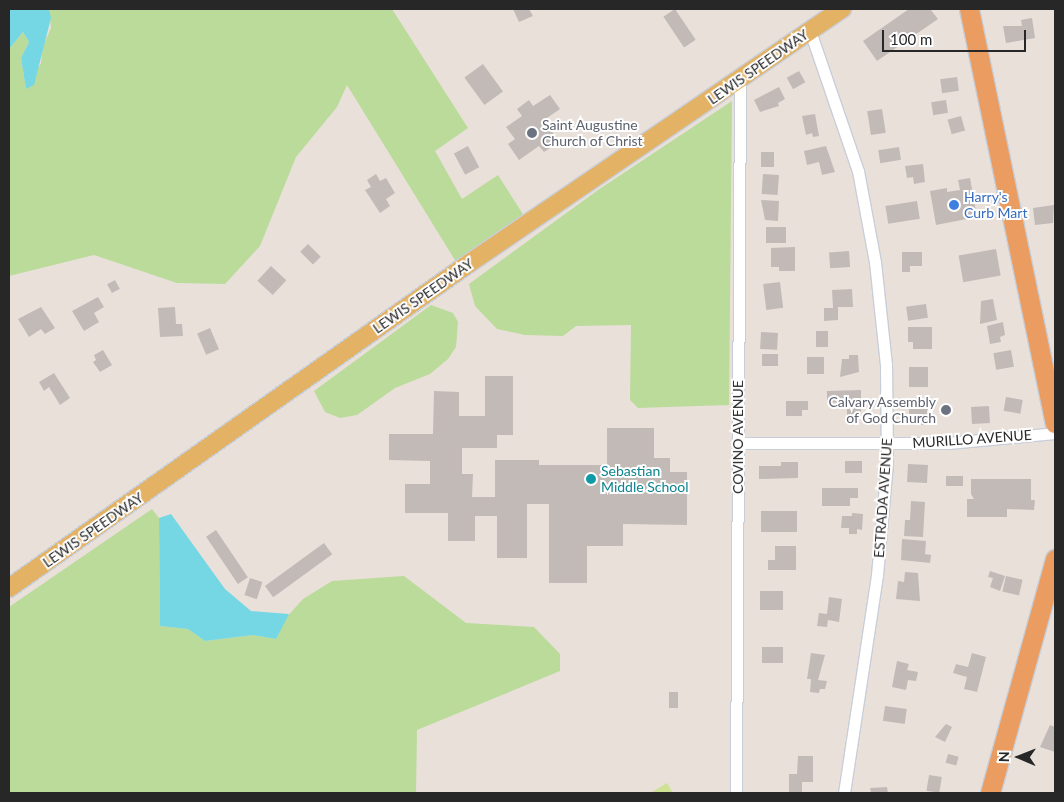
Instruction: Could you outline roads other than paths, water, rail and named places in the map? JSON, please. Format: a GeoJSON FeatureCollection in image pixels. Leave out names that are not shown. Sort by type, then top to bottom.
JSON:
{"type":"FeatureCollection","features":[{"type":"Feature","properties":{"kind":"highway"},"geometry":{"type":"LineString","coordinates":[[969,9],[1055,423]]}},
{"type":"Feature","properties":{"kind":"highway"},"geometry":{"type":"LineString","coordinates":[[990,793],[1055,559]]}},
{"type":"Feature","properties":{"kind":"main road","name":"LEWIS SPEEDWAY"},"geometry":{"type":"LineString","coordinates":[[9,588],[468,264],[740,81],[842,9]]}},
{"type":"Feature","properties":{"kind":"street","name":"ESTRADA AVENUE"},"geometry":{"type":"LineString","coordinates":[[810,31],[849,139],[867,216],[881,313],[888,443],[877,575],[844,793]]}},
{"type":"Feature","properties":{"kind":"street","name":"COVINO AVENUE"},"geometry":{"type":"LineString","coordinates":[[736,793],[740,81]]}},
{"type":"Feature","properties":{"kind":"street","name":"MURILLO AVENUE"},"geometry":{"type":"LineString","coordinates":[[738,443],[948,443],[1055,433]]}},
{"type":"Feature","properties":{"kind":"water"},"geometry":{"type":"Polygon","coordinates":[[[9,9],[49,9],[51,18],[34,85],[26,89],[21,58],[29,42],[23,32],[9,49],[9,9]]]}},
{"type":"Feature","properties":{"kind":"water"},"geometry":{"type":"Polygon","coordinates":[[[171,514],[225,589],[251,611],[289,614],[276,639],[253,635],[205,641],[188,629],[160,626],[159,518],[171,514]]]}},
{"type":"Feature","properties":{"kind":"place","name":"Saint Augustine Church of Christ"},"geometry":{"type":"Point","coordinates":[532,133]}},
{"type":"Feature","properties":{"kind":"place","name":"Harry's Curb Mart"},"geometry":{"type":"Point","coordinates":[954,205]}},
{"type":"Feature","properties":{"kind":"place","name":"Calvary Assembly of God Church"},"geometry":{"type":"Point","coordinates":[946,410]}},
{"type":"Feature","properties":{"kind":"place","name":"Sebastian Middle School"},"geometry":{"type":"Point","coordinates":[591,479]}}]}
